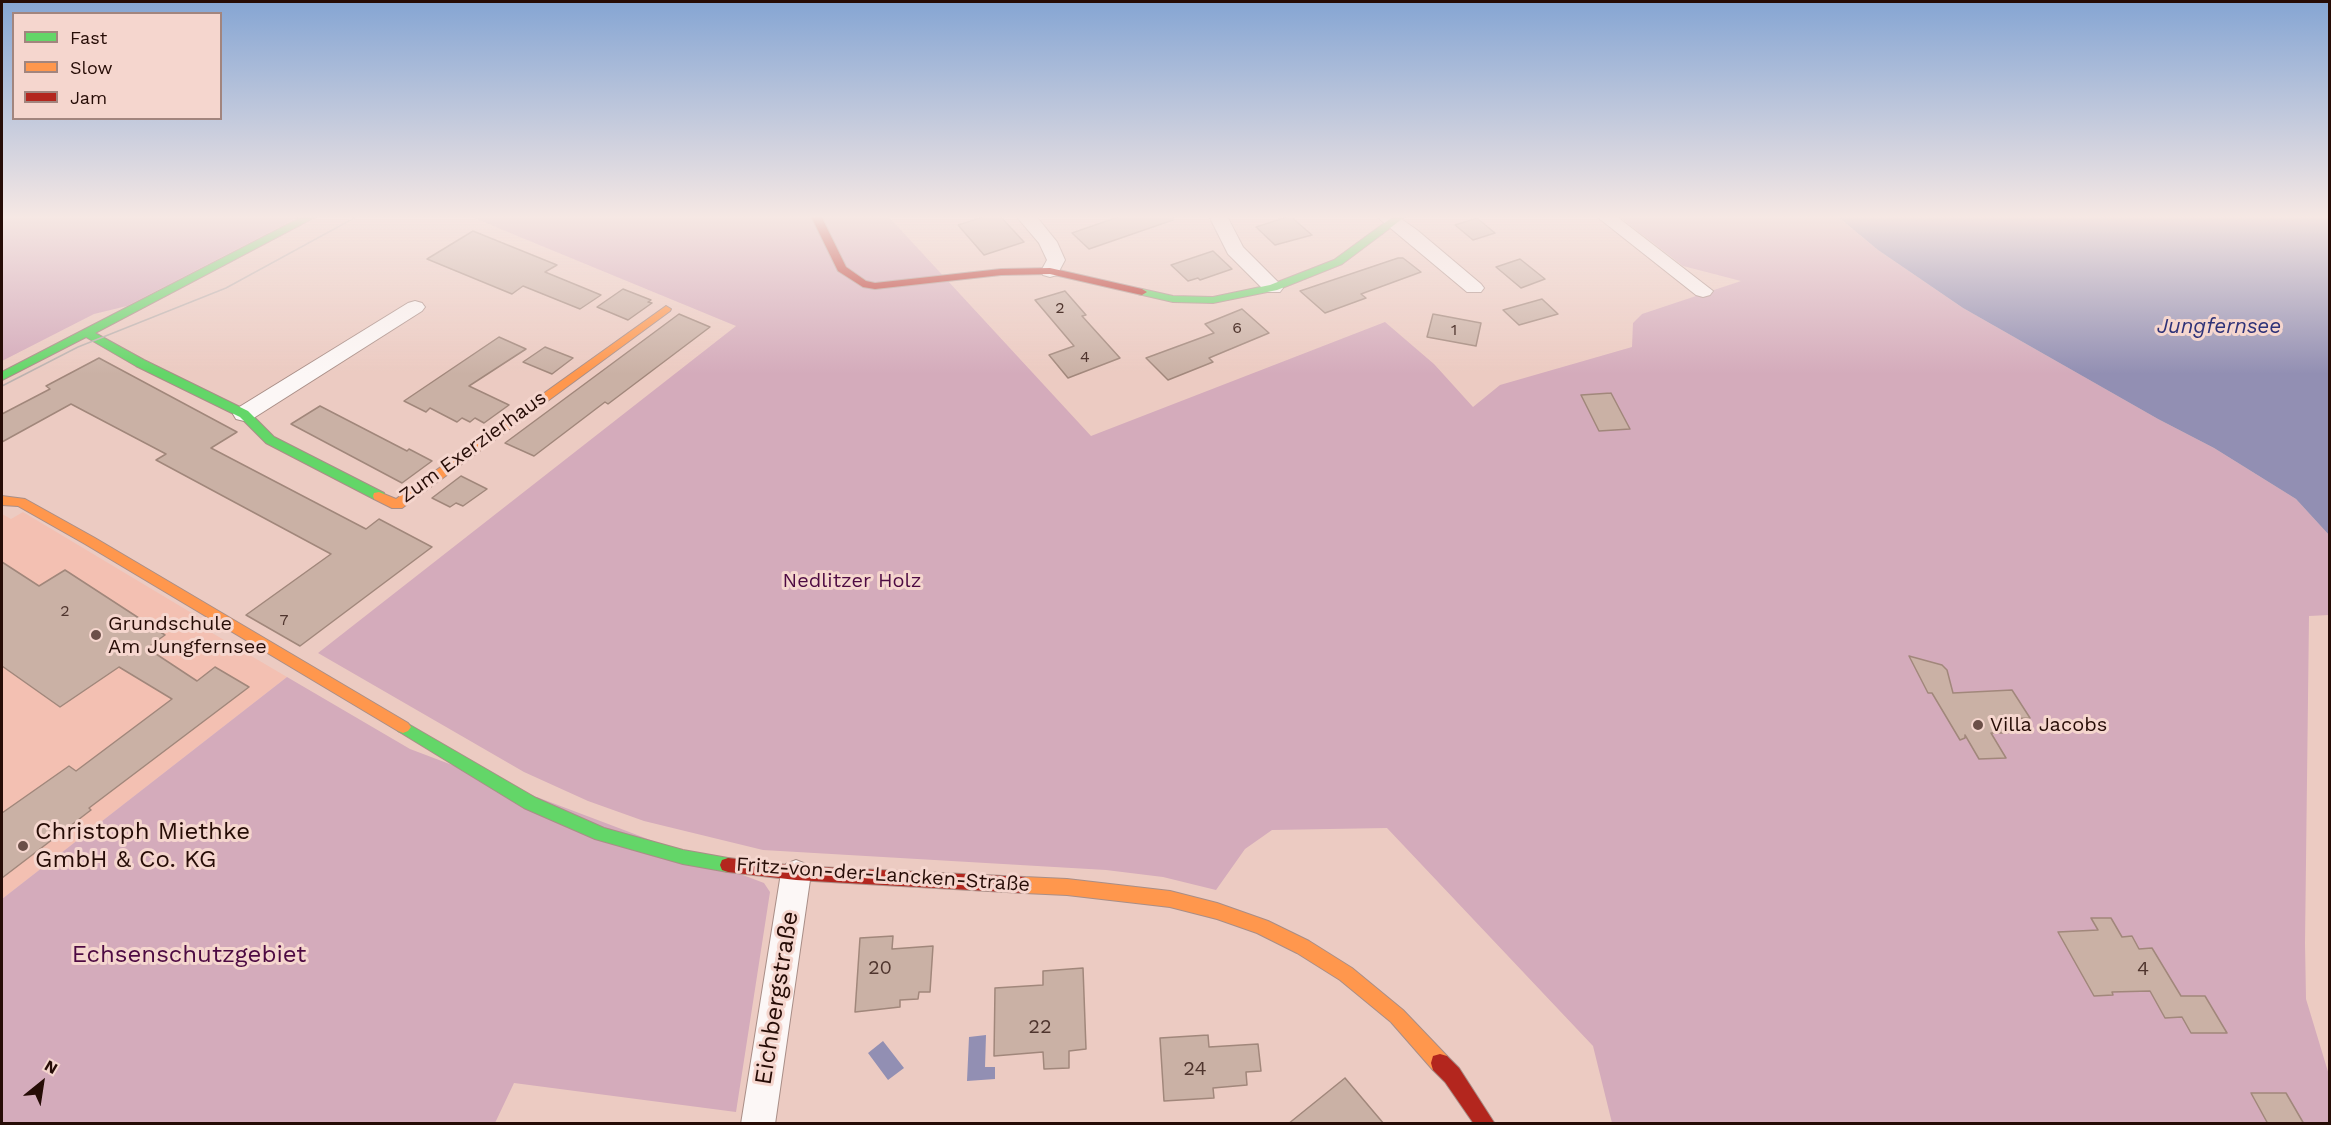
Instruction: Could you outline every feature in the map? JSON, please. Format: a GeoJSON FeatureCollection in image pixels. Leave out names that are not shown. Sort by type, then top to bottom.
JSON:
{"type":"FeatureCollection","features":[{"type":"Feature","properties":{"kind":"street"},"geometry":{"type":"LineString","coordinates":[[2,376],[211,268]]}},
{"type":"Feature","properties":{"kind":"street"},"geometry":{"type":"LineString","coordinates":[[842,268],[863,284],[875,286],[1001,272],[1050,271],[1173,299],[1213,300],[1273,288],[1322,268]]}},
{"type":"Feature","properties":{"kind":"street"},"geometry":{"type":"LineString","coordinates":[[1254,268],[1273,288]]}},
{"type":"Feature","properties":{"kind":"street"},"geometry":{"type":"LineString","coordinates":[[1451,268],[1474,288]]}},
{"type":"Feature","properties":{"kind":"street"},"geometry":{"type":"LineString","coordinates":[[1674,268],[1703,291]]}},
{"type":"Feature","properties":{"kind":"street"},"geometry":{"type":"LineString","coordinates":[[244,414],[415,307]]}},
{"type":"Feature","properties":{"kind":"street","name":"Zum Exerzierhaus"},"geometry":{"type":"LineString","coordinates":[[87,333],[140,363],[244,414],[270,440],[397,505],[666,309]]}},
{"type":"Feature","properties":{"kind":"street","name":"Fritz-von-der-Lancken-Straße"},"geometry":{"type":"LineString","coordinates":[[2,501],[20,502],[90,541],[530,803],[602,834],[644,847],[736,867],[796,873],[1067,887],[1170,899],[1217,911],[1262,927],[1293,942],[1346,974],[1397,1016],[1422,1040],[1452,1076],[1486,1124]]}},
{"type":"Feature","properties":{"kind":"street","name":"Eichbergstraße"},"geometry":{"type":"LineString","coordinates":[[758,1124],[796,873]]}},
{"type":"Feature","properties":{"kind":"shaded area"},"geometry":{"type":"Polygon","coordinates":[[[23,512],[205,621],[202,627],[287,677],[2,899],[2,514],[11,519],[23,512]]]}},
{"type":"Feature","properties":{"kind":"green space"},"geometry":{"type":"Polygon","coordinates":[[[2,268],[200,268],[127,306],[94,314],[2,361],[2,268]]]}},
{"type":"Feature","properties":{"kind":"green space","name":"Nedlitzer Holz"},"geometry":{"type":"Polygon","coordinates":[[[596,268],[936,268],[1091,436],[1385,322],[1434,364],[1473,407],[1500,385],[1632,347],[1633,323],[1642,314],[1741,281],[1693,268],[1905,268],[1963,308],[2158,419],[2214,448],[2296,499],[2329,535],[2329,615],[2309,616],[2305,943],[2306,999],[2329,1075],[2329,1123],[1612,1123],[1593,1046],[1387,828],[1272,830],[1245,849],[1216,890],[1163,877],[1106,870],[763,850],[644,821],[588,801],[524,772],[318,653],[736,326],[596,268]]]}},
{"type":"Feature","properties":{"kind":"green space","name":"Echsenschutzgebiet"},"geometry":{"type":"Polygon","coordinates":[[[287,677],[410,749],[764,883],[770,892],[736,1112],[514,1083],[495,1123],[2,1124],[2,899],[287,677]]]}},
{"type":"Feature","properties":{"kind":"water","name":"Jungfernsee"},"geometry":{"type":"Polygon","coordinates":[[[1905,268],[2329,268],[2329,535],[2296,499],[2214,448],[2158,419],[1963,308],[1905,268]]]}},
{"type":"Feature","properties":{"kind":"water"},"geometry":{"type":"Polygon","coordinates":[[[986,1035],[985,1067],[995,1067],[995,1079],[967,1081],[969,1037],[986,1035]]]}},
{"type":"Feature","properties":{"kind":"water"},"geometry":{"type":"Polygon","coordinates":[[[883,1041],[904,1068],[888,1080],[868,1053],[883,1041]]]}},
{"type":"Feature","properties":{"kind":"building"},"geometry":{"type":"Polygon","coordinates":[[[450,268],[551,268],[545,272],[601,295],[580,309],[523,286],[512,294],[450,268]]]}},
{"type":"Feature","properties":{"kind":"building"},"geometry":{"type":"Polygon","coordinates":[[[1175,268],[1232,269],[1200,280],[1198,278],[1188,281],[1175,268]]]}},
{"type":"Feature","properties":{"kind":"building"},"geometry":{"type":"Polygon","coordinates":[[[1367,268],[1416,268],[1421,272],[1361,294],[1366,298],[1325,313],[1300,291],[1367,268]]]}},
{"type":"Feature","properties":{"kind":"building"},"geometry":{"type":"Polygon","coordinates":[[[1498,268],[1532,268],[1545,279],[1521,288],[1498,268]]]}},
{"type":"Feature","properties":{"kind":"building"},"geometry":{"type":"Polygon","coordinates":[[[623,289],[651,300],[648,302],[652,303],[628,320],[597,307],[623,289]]]}},
{"type":"Feature","properties":{"kind":"building"},"geometry":{"type":"Polygon","coordinates":[[[1065,291],[1086,315],[1082,316],[1120,358],[1068,378],[1049,355],[1074,346],[1035,300],[1065,291]]]}},
{"type":"Feature","properties":{"kind":"building"},"geometry":{"type":"Polygon","coordinates":[[[1542,299],[1558,314],[1519,325],[1503,310],[1542,299]]]}},
{"type":"Feature","properties":{"kind":"building"},"geometry":{"type":"Polygon","coordinates":[[[1242,309],[1269,333],[1209,358],[1213,362],[1168,380],[1146,358],[1214,333],[1205,324],[1242,309]]]}},
{"type":"Feature","properties":{"kind":"building"},"geometry":{"type":"Polygon","coordinates":[[[679,314],[710,327],[608,404],[605,402],[534,456],[505,443],[679,314]]]}},
{"type":"Feature","properties":{"kind":"building"},"geometry":{"type":"Polygon","coordinates":[[[1433,314],[1481,323],[1476,346],[1427,337],[1433,314]]]}},
{"type":"Feature","properties":{"kind":"building"},"geometry":{"type":"Polygon","coordinates":[[[499,337],[526,349],[469,386],[509,405],[484,423],[475,418],[470,422],[462,418],[457,422],[430,408],[426,412],[404,401],[499,337]]]}},
{"type":"Feature","properties":{"kind":"building"},"geometry":{"type":"Polygon","coordinates":[[[545,347],[573,358],[552,374],[523,362],[545,347]]]}},
{"type":"Feature","properties":{"kind":"building"},"geometry":{"type":"Polygon","coordinates":[[[99,358],[237,432],[211,448],[366,529],[379,519],[432,547],[300,646],[246,615],[331,554],[156,460],[166,454],[71,404],[2,442],[2,414],[50,389],[46,386],[99,358]]]}},
{"type":"Feature","properties":{"kind":"building"},"geometry":{"type":"Polygon","coordinates":[[[1611,393],[1630,429],[1599,431],[1581,395],[1611,393]]]}},
{"type":"Feature","properties":{"kind":"building"},"geometry":{"type":"Polygon","coordinates":[[[320,406],[407,451],[409,449],[432,461],[402,483],[291,424],[320,406]]]}},
{"type":"Feature","properties":{"kind":"building"},"geometry":{"type":"Polygon","coordinates":[[[461,476],[487,489],[463,506],[456,503],[450,507],[432,498],[461,476]]]}},
{"type":"Feature","properties":{"kind":"building"},"geometry":{"type":"Polygon","coordinates":[[[2,562],[39,586],[65,570],[165,635],[147,648],[197,681],[215,667],[249,687],[89,808],[91,810],[2,878],[2,813],[69,766],[76,771],[172,699],[119,667],[60,707],[2,666],[2,562]]]}},
{"type":"Feature","properties":{"kind":"building","name":"Villa Jacobs"},"geometry":{"type":"Polygon","coordinates":[[[1909,656],[1942,665],[1947,670],[1953,693],[2012,690],[2030,718],[2000,719],[2008,733],[1991,733],[2006,758],[1979,759],[1965,735],[1965,738],[1960,740],[1932,693],[1928,693],[1909,656]]]}},
{"type":"Feature","properties":{"kind":"building"},"geometry":{"type":"Polygon","coordinates":[[[2091,918],[2111,918],[2122,937],[2132,936],[2139,949],[2152,948],[2181,996],[2205,996],[2227,1033],[2191,1033],[2182,1017],[2165,1018],[2150,991],[2112,992],[2113,995],[2094,996],[2058,932],[2098,930],[2091,918]]]}},
{"type":"Feature","properties":{"kind":"building"},"geometry":{"type":"Polygon","coordinates":[[[893,936],[892,949],[933,946],[930,992],[919,992],[918,999],[900,1000],[900,1007],[855,1012],[860,938],[893,936]]]}},
{"type":"Feature","properties":{"kind":"building"},"geometry":{"type":"Polygon","coordinates":[[[1083,968],[1086,1049],[1069,1051],[1069,1068],[1044,1069],[1043,1052],[994,1056],[995,988],[1043,985],[1043,971],[1083,968]]]}},
{"type":"Feature","properties":{"kind":"building"},"geometry":{"type":"Polygon","coordinates":[[[1208,1035],[1209,1047],[1258,1044],[1261,1071],[1246,1072],[1247,1085],[1213,1088],[1214,1098],[1164,1101],[1160,1038],[1208,1035]]]}},
{"type":"Feature","properties":{"kind":"building"},"geometry":{"type":"Polygon","coordinates":[[[1345,1078],[1384,1124],[1288,1124],[1345,1078]]]}},
{"type":"Feature","properties":{"kind":"building"},"geometry":{"type":"Polygon","coordinates":[[[2251,1093],[2286,1093],[2304,1124],[2268,1124],[2251,1093]]]}},
{"type":"Feature","properties":{"kind":"tram line"},"geometry":{"type":"LineString","coordinates":[[2,386],[78,347],[226,288],[262,268]]}},
{"type":"Feature","properties":{"kind":"traffic: fast"},"geometry":{"type":"LineString","coordinates":[[2,376],[210,268]]}},
{"type":"Feature","properties":{"kind":"traffic: fast"},"geometry":{"type":"LineString","coordinates":[[1142,292],[1173,299],[1213,300],[1273,288],[1322,268]]}},
{"type":"Feature","properties":{"kind":"traffic: fast"},"geometry":{"type":"LineString","coordinates":[[87,333],[140,363],[244,414],[270,440],[379,496]]}},
{"type":"Feature","properties":{"kind":"traffic: fast"},"geometry":{"type":"LineString","coordinates":[[403,727],[530,803],[601,834],[683,857],[728,865]]}},
{"type":"Feature","properties":{"kind":"traffic: slow"},"geometry":{"type":"LineString","coordinates":[[379,496],[397,505],[666,309]]}},
{"type":"Feature","properties":{"kind":"traffic: slow"},"geometry":{"type":"LineString","coordinates":[[2,501],[20,502],[90,541],[403,727]]}},
{"type":"Feature","properties":{"kind":"traffic: slow"},"geometry":{"type":"LineString","coordinates":[[1024,885],[1067,887],[1170,899],[1217,911],[1262,927],[1303,947],[1346,974],[1397,1016],[1440,1063]]}},
{"type":"Feature","properties":{"kind":"traffic: jam"},"geometry":{"type":"LineString","coordinates":[[842,268],[863,284],[875,286],[1001,272],[1050,271],[1142,292]]}},
{"type":"Feature","properties":{"kind":"traffic: jam"},"geometry":{"type":"LineString","coordinates":[[728,865],[796,873],[1024,885]]}},
{"type":"Feature","properties":{"kind":"traffic: jam"},"geometry":{"type":"LineString","coordinates":[[1440,1063],[1452,1075],[1486,1124]]}},
{"type":"Feature","properties":{"kind":"place","name":"Grundschule Am Jungfernsee"},"geometry":{"type":"Point","coordinates":[96,635]}},
{"type":"Feature","properties":{"kind":"place","name":"Villa Jacobs"},"geometry":{"type":"Point","coordinates":[1978,725]}},
{"type":"Feature","properties":{"kind":"place","name":"Christoph Miethke GmbH & Co. KG"},"geometry":{"type":"Point","coordinates":[23,846]}}]}
